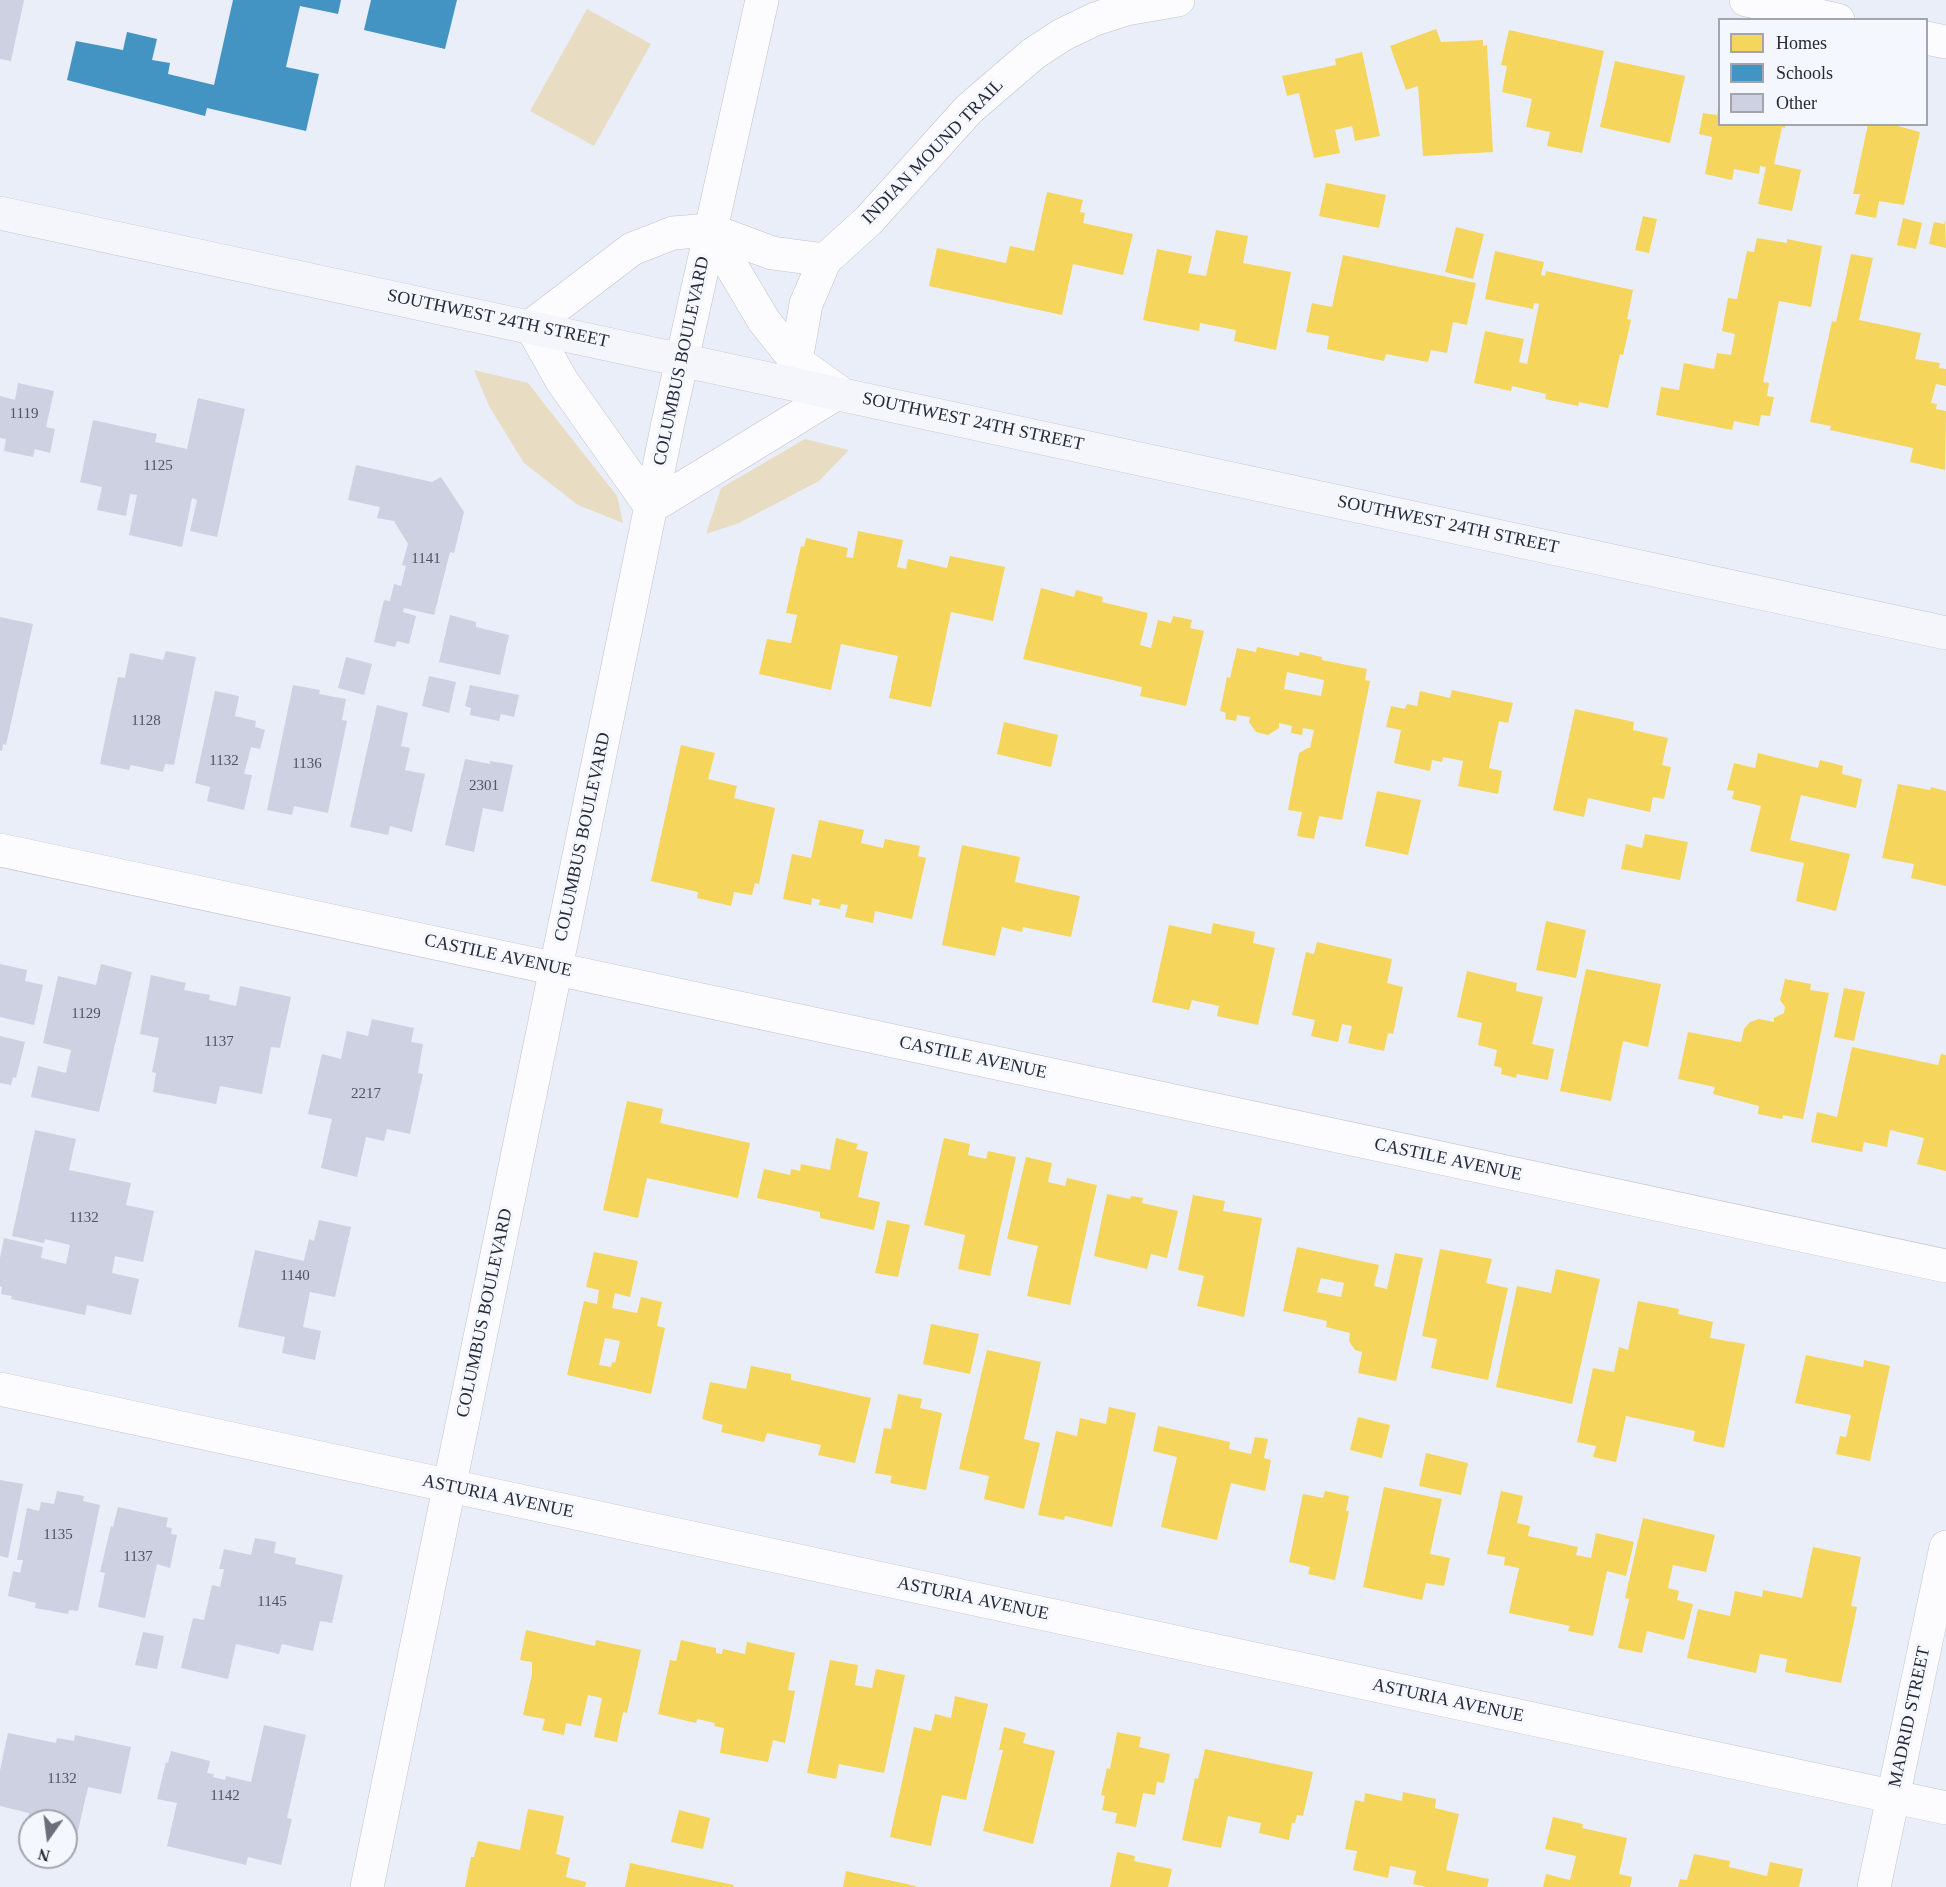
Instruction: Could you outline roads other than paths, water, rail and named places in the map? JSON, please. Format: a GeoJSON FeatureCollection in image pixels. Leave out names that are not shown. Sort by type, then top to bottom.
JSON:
{"type":"FeatureCollection","features":[{"type":"Feature","properties":{"kind":"street","name":"COLUMBUS BOULEVARD"},"geometry":{"type":"LineString","coordinates":[[368,1887],[651,507],[762,0]]}},
{"type":"Feature","properties":{"kind":"street","name":"INDIAN MOUND TRAIL"},"geometry":{"type":"LineString","coordinates":[[796,361],[806,304],[825,260],[868,220],[969,109],[1033,54],[1062,35],[1095,19],[1126,9],[1178,0]]}},
{"type":"Feature","properties":{"kind":"street"},"geometry":{"type":"LineString","coordinates":[[1746,0],[1829,18]]}},
{"type":"Feature","properties":{"kind":"street"},"geometry":{"type":"LineString","coordinates":[[1928,38],[1946,42]]}},
{"type":"Feature","properties":{"kind":"street","name":"SOUTHWEST 24TH STREET"},"geometry":{"type":"LineString","coordinates":[[0,213],[839,392],[1946,633]]}},
{"type":"Feature","properties":{"kind":"street"},"geometry":{"type":"LineString","coordinates":[[710,230],[764,321],[796,361],[839,392],[651,507],[562,381],[531,326],[632,249],[673,233],[710,230],[772,253],[825,260]]}},
{"type":"Feature","properties":{"kind":"street","name":"CASTILE AVENUE"},"geometry":{"type":"LineString","coordinates":[[0,850],[1946,1266]]}},
{"type":"Feature","properties":{"kind":"street","name":"ASTURIA AVENUE"},"geometry":{"type":"LineString","coordinates":[[0,1389],[1946,1808]]}},
{"type":"Feature","properties":{"kind":"street","name":"MADRID STREET"},"geometry":{"type":"LineString","coordinates":[[1874,1887],[1946,1547]]}}]}
